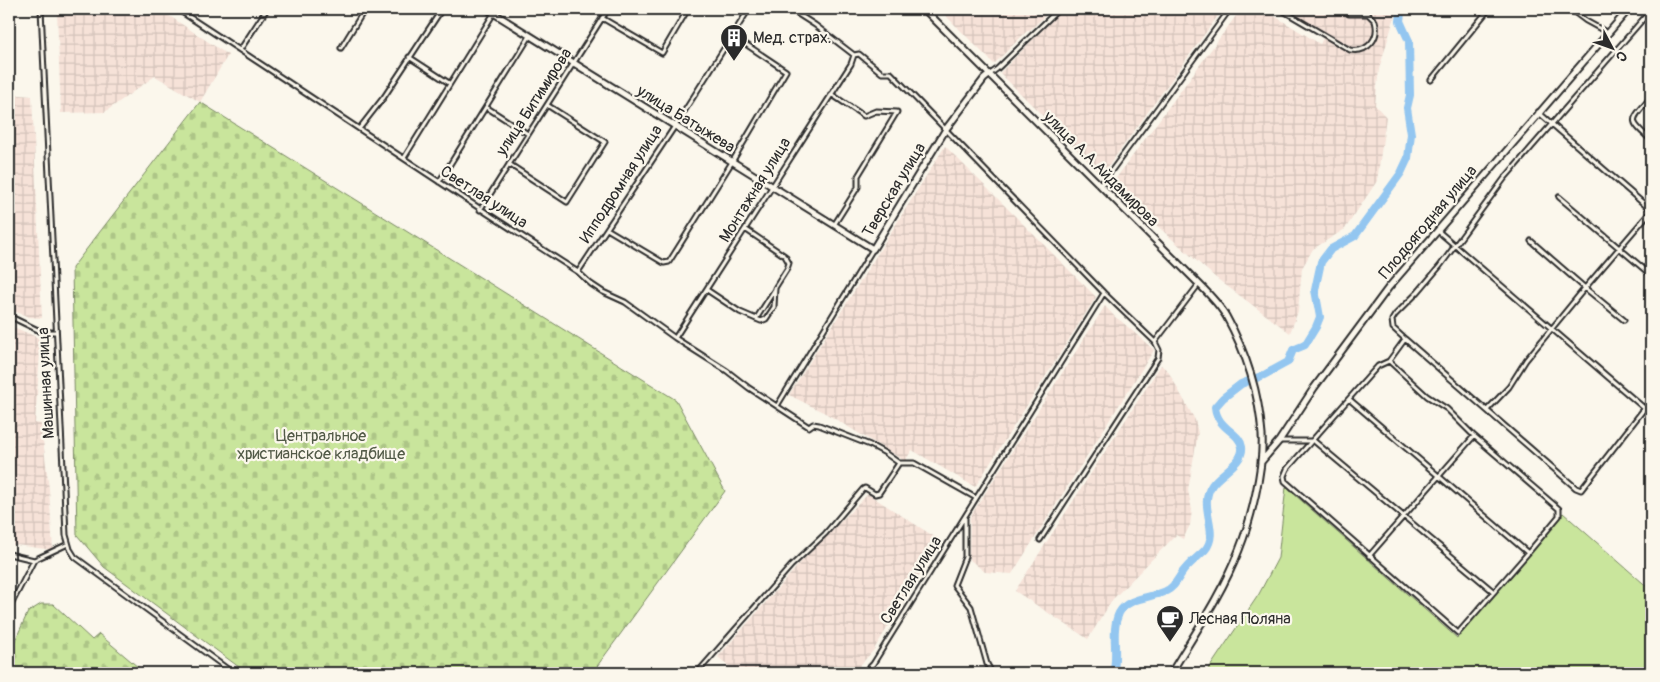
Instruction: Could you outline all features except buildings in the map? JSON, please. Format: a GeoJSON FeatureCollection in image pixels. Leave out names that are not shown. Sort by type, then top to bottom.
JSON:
{"type":"FeatureCollection","features":[{"type":"Feature","properties":{"kind":"street","name":"Машинная улица"},"geometry":{"type":"LineString","coordinates":[[41,9],[66,535],[68,544]]}},
{"type":"Feature","properties":{"kind":"street","name":"Светлая улица"},"geometry":{"type":"LineString","coordinates":[[177,9],[480,210],[578,272],[603,292],[625,302],[809,427],[813,424],[819,425],[853,438],[885,453],[899,463]]}},
{"type":"Feature","properties":{"kind":"street"},"geometry":{"type":"LineString","coordinates":[[240,50],[267,9]]}},
{"type":"Feature","properties":{"kind":"street"},"geometry":{"type":"LineString","coordinates":[[341,48],[365,9]]}},
{"type":"Feature","properties":{"kind":"street"},"geometry":{"type":"LineString","coordinates":[[359,129],[384,97],[442,9]]}},
{"type":"Feature","properties":{"kind":"street","name":"улица Батыжева"},"geometry":{"type":"LineString","coordinates":[[487,9],[873,248]]}},
{"type":"Feature","properties":{"kind":"street"},"geometry":{"type":"LineString","coordinates":[[598,9],[605,14]]}},
{"type":"Feature","properties":{"kind":"street","name":"улица Битимирова"},"geometry":{"type":"LineString","coordinates":[[480,210],[608,9]]}},
{"type":"Feature","properties":{"kind":"street"},"geometry":{"type":"LineString","coordinates":[[602,18],[662,53],[688,9]]}},
{"type":"Feature","properties":{"kind":"street","name":"Ипподромная улица"},"geometry":{"type":"LineString","coordinates":[[578,272],[675,126],[748,9]]}},
{"type":"Feature","properties":{"kind":"street"},"geometry":{"type":"LineString","coordinates":[[790,9],[815,25],[854,55],[859,54],[882,73],[891,73],[1104,294],[1155,342],[1159,350],[1158,358],[1040,540]]}},
{"type":"Feature","properties":{"kind":"street","name":"улица А.А.Айдамирова"},"geometry":{"type":"LineString","coordinates":[[924,9],[1200,284],[1226,316],[1246,358],[1256,395],[1262,436],[1260,462],[1252,507],[1239,550],[1220,591],[1171,673]]}},
{"type":"Feature","properties":{"kind":"street","name":"Тверская улица"},"geometry":{"type":"LineString","coordinates":[[777,406],[946,129],[984,78],[997,69],[1059,9]]}},
{"type":"Feature","properties":{"kind":"street"},"geometry":{"type":"LineString","coordinates":[[1100,186],[1230,9]]}},
{"type":"Feature","properties":{"kind":"street"},"geometry":{"type":"LineString","coordinates":[[1280,9],[1350,50],[1361,51],[1371,44],[1375,37],[1375,21],[1368,14],[1349,14]]}},
{"type":"Feature","properties":{"kind":"street"},"geometry":{"type":"LineString","coordinates":[[1431,80],[1489,9]]}},
{"type":"Feature","properties":{"kind":"street"},"geometry":{"type":"LineString","coordinates":[[1570,9],[1586,21],[1608,33]]}},
{"type":"Feature","properties":{"kind":"street","name":"Плодоягодная улица"},"geometry":{"type":"LineString","coordinates":[[1260,462],[1278,440],[1388,286],[1629,9]]}},
{"type":"Feature","properties":{"kind":"street"},"geometry":{"type":"LineString","coordinates":[[1651,10],[1504,179],[1455,246],[1418,292],[1392,320],[1393,328],[1405,339],[1576,488],[1581,490],[1651,400]]}},
{"type":"Feature","properties":{"kind":"street"},"geometry":{"type":"LineString","coordinates":[[404,158],[494,13]]}},
{"type":"Feature","properties":{"kind":"street"},"geometry":{"type":"LineString","coordinates":[[606,229],[666,264],[732,162],[786,71],[732,35]]}},
{"type":"Feature","properties":{"kind":"street"},"geometry":{"type":"LineString","coordinates":[[439,182],[530,36]]}},
{"type":"Feature","properties":{"kind":"street","name":"Монтажная улица"},"geometry":{"type":"LineString","coordinates":[[676,338],[851,64],[854,55]]}},
{"type":"Feature","properties":{"kind":"street"},"geometry":{"type":"LineString","coordinates":[[409,57],[449,83]]}},
{"type":"Feature","properties":{"kind":"street"},"geometry":{"type":"LineString","coordinates":[[831,94],[864,116],[876,111],[897,112],[858,176],[858,187],[834,225]]}},
{"type":"Feature","properties":{"kind":"street"},"geometry":{"type":"LineString","coordinates":[[1651,97],[1633,122],[1651,140]]}},
{"type":"Feature","properties":{"kind":"street"},"geometry":{"type":"LineString","coordinates":[[509,164],[566,202],[606,142],[547,105]]}},
{"type":"Feature","properties":{"kind":"street"},"geometry":{"type":"LineString","coordinates":[[486,107],[528,134]]}},
{"type":"Feature","properties":{"kind":"street"},"geometry":{"type":"LineString","coordinates":[[1487,410],[1509,387],[1521,367],[1651,211],[1538,112]]}},
{"type":"Feature","properties":{"kind":"street"},"geometry":{"type":"LineString","coordinates":[[1559,197],[1651,275]]}},
{"type":"Feature","properties":{"kind":"street"},"geometry":{"type":"LineString","coordinates":[[746,229],[785,256],[789,262],[787,269],[756,319]]}},
{"type":"Feature","properties":{"kind":"street"},"geometry":{"type":"LineString","coordinates":[[1437,230],[1644,408]]}},
{"type":"Feature","properties":{"kind":"street"},"geometry":{"type":"LineString","coordinates":[[1531,241],[1624,320]]}},
{"type":"Feature","properties":{"kind":"street"},"geometry":{"type":"LineString","coordinates":[[1155,342],[1200,284]]}},
{"type":"Feature","properties":{"kind":"street"},"geometry":{"type":"LineString","coordinates":[[707,290],[740,312],[761,321],[766,319],[774,307],[776,288]]}},
{"type":"Feature","properties":{"kind":"street","name":"Светлая улица"},"geometry":{"type":"LineString","coordinates":[[864,673],[873,664],[1104,294]]}},
{"type":"Feature","properties":{"kind":"street"},"geometry":{"type":"LineString","coordinates":[[9,316],[42,332],[56,332]]}},
{"type":"Feature","properties":{"kind":"street"},"geometry":{"type":"LineString","coordinates":[[1389,361],[1427,396],[1447,409],[1474,436],[1559,509],[1559,516],[1458,633],[1369,556],[1286,481],[1284,476],[1378,366],[1389,361],[1405,339]]}},
{"type":"Feature","properties":{"kind":"street"},"geometry":{"type":"LineString","coordinates":[[1350,399],[1528,553]]}},
{"type":"Feature","properties":{"kind":"street"},"geometry":{"type":"LineString","coordinates":[[1369,556],[1474,436]]}},
{"type":"Feature","properties":{"kind":"street"},"geometry":{"type":"LineString","coordinates":[[1278,440],[1314,441],[1494,592]]}},
{"type":"Feature","properties":{"kind":"street"},"geometry":{"type":"LineString","coordinates":[[697,673],[792,566],[825,534],[864,489],[875,494],[879,493],[899,463],[914,462],[976,498]]}},
{"type":"Feature","properties":{"kind":"street"},"geometry":{"type":"LineString","coordinates":[[965,517],[965,557],[954,585],[971,607],[987,664],[992,673]]}},
{"type":"Feature","properties":{"kind":"street"},"geometry":{"type":"LineString","coordinates":[[9,609],[34,560],[68,544],[78,559],[234,673]]}},
{"type":"Feature","properties":{"kind":"street"},"geometry":{"type":"LineString","coordinates":[[9,554],[34,560]]}},
{"type":"Feature","properties":{"kind":"shaded area"},"geometry":{"type":"Polygon","coordinates":[[[939,9],[1052,9],[994,64],[939,9]]]}},
{"type":"Feature","properties":{"kind":"shaded area"},"geometry":{"type":"Polygon","coordinates":[[[1063,9],[1223,9],[1102,175],[1000,73],[1063,9]]]}},
{"type":"Feature","properties":{"kind":"shaded area"},"geometry":{"type":"Polygon","coordinates":[[[1241,9],[1263,9],[1320,44],[1325,34],[1288,11],[1289,9],[1397,9],[1379,69],[1375,105],[1386,117],[1377,181],[1345,229],[1313,249],[1302,268],[1298,311],[1290,333],[1216,278],[1111,185],[1241,9]]]}},
{"type":"Feature","properties":{"kind":"shaded area"},"geometry":{"type":"Polygon","coordinates":[[[57,13],[165,13],[228,55],[200,102],[155,76],[105,112],[61,113],[57,13]]]}},
{"type":"Feature","properties":{"kind":"shaded area"},"geometry":{"type":"Polygon","coordinates":[[[9,94],[32,96],[42,318],[29,317],[9,309],[9,94]]]}},
{"type":"Feature","properties":{"kind":"shaded area"},"geometry":{"type":"Polygon","coordinates":[[[945,146],[1096,297],[975,487],[912,450],[905,461],[825,413],[789,395],[945,146]]]}},
{"type":"Feature","properties":{"kind":"shaded area"},"geometry":{"type":"Polygon","coordinates":[[[1105,306],[1115,317],[1154,350],[1012,574],[985,572],[969,559],[970,517],[1105,306]]]}},
{"type":"Feature","properties":{"kind":"shaded area"},"geometry":{"type":"Polygon","coordinates":[[[9,325],[41,339],[35,423],[41,424],[49,489],[53,550],[9,544],[9,325]]]}},
{"type":"Feature","properties":{"kind":"shaded area"},"geometry":{"type":"Polygon","coordinates":[[[1161,365],[1168,371],[1195,420],[1198,433],[1188,490],[1192,510],[1190,525],[1183,539],[1176,535],[1113,599],[1088,639],[1015,591],[1161,365]]]}},
{"type":"Feature","properties":{"kind":"shaded area"},"geometry":{"type":"Polygon","coordinates":[[[868,494],[941,541],[873,651],[853,673],[736,673],[718,657],[802,561],[868,494]]]}},
{"type":"Feature","properties":{"kind":"green space","name":"Центральное христианское кладбище"},"geometry":{"type":"Polygon","coordinates":[[[200,102],[676,400],[725,491],[592,673],[247,673],[104,567],[77,535],[72,268],[200,102]]]}},
{"type":"Feature","properties":{"kind":"green space"},"geometry":{"type":"Polygon","coordinates":[[[1286,487],[1457,638],[1563,513],[1651,590],[1651,673],[1206,673],[1259,594],[1278,558],[1286,487]]]}},
{"type":"Feature","properties":{"kind":"green space"},"geometry":{"type":"Polygon","coordinates":[[[41,604],[53,604],[92,640],[99,634],[145,673],[9,673],[9,654],[28,612],[41,604]]]}},
{"type":"Feature","properties":{"kind":"waterway"},"geometry":{"type":"LineString","coordinates":[[1113,673],[1115,666],[1115,628],[1119,613],[1134,601],[1170,589],[1183,571],[1205,550],[1209,543],[1211,535],[1207,510],[1208,493],[1212,485],[1235,463],[1242,453],[1240,442],[1220,420],[1215,407],[1241,384],[1264,375],[1288,362],[1293,350],[1305,345],[1320,317],[1315,290],[1321,262],[1331,249],[1355,236],[1401,173],[1408,158],[1411,134],[1407,108],[1410,95],[1409,41],[1400,21],[1401,13],[1404,9]]}},
{"type":"Feature","properties":{"kind":"place","name":"Мед. страх."},"geometry":{"type":"Point","coordinates":[734,62]}},
{"type":"Feature","properties":{"kind":"place","name":"Лесная Поляна"},"geometry":{"type":"Point","coordinates":[1170,643]}}]}
